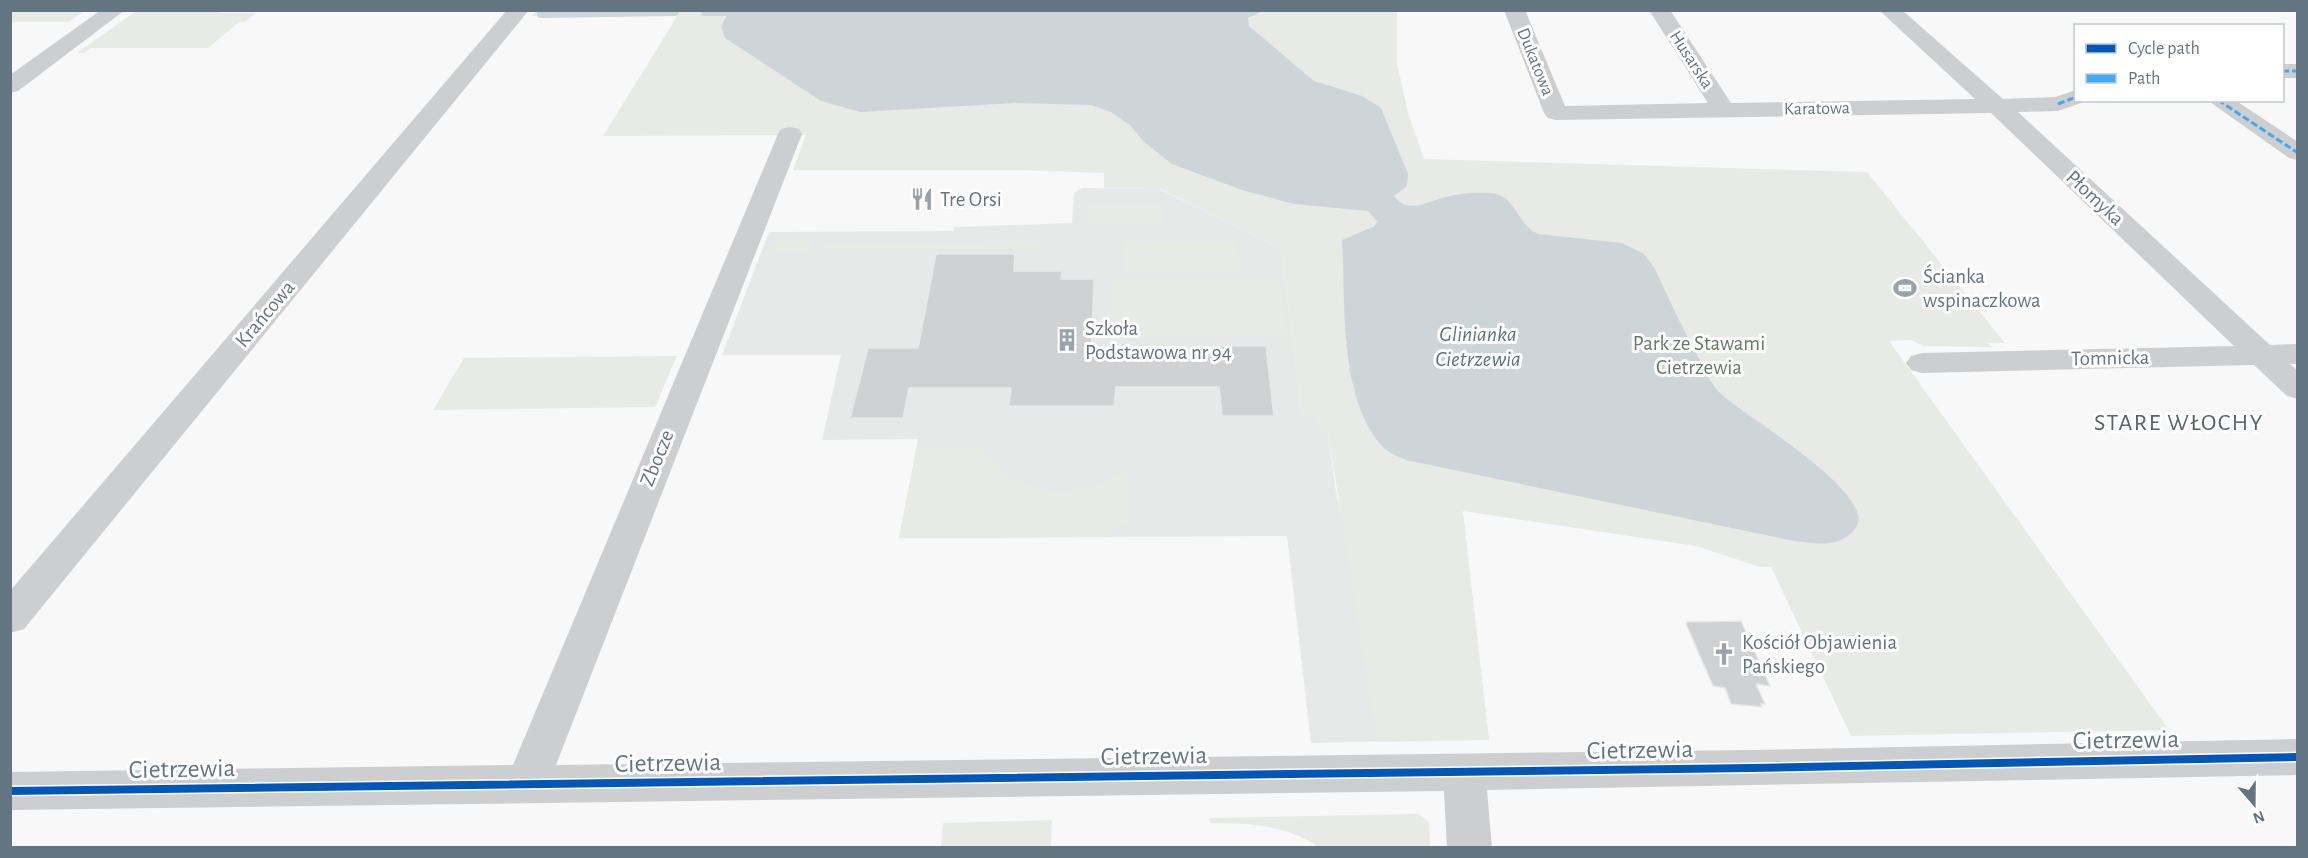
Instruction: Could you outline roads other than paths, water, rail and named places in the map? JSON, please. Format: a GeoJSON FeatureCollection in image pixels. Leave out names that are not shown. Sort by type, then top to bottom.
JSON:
{"type":"FeatureCollection","features":[{"type":"Feature","properties":{"kind":"street"},"geometry":{"type":"LineString","coordinates":[[10,86],[116,10]]}},
{"type":"Feature","properties":{"kind":"street","name":"Krańcowa"},"geometry":{"type":"LineString","coordinates":[[10,618],[519,10]]}},
{"type":"Feature","properties":{"kind":"street","name":"Dukatowa"},"geometry":{"type":"LineString","coordinates":[[1514,10],[1556,113]]}},
{"type":"Feature","properties":{"kind":"street","name":"Husarska"},"geometry":{"type":"LineString","coordinates":[[1659,10],[1724,110]]}},
{"type":"Feature","properties":{"kind":"street","name":"Płomyka"},"geometry":{"type":"LineString","coordinates":[[1890,10],[1997,106],[2298,389]]}},
{"type":"Feature","properties":{"kind":"street","name":"Karatowa"},"geometry":{"type":"LineString","coordinates":[[1556,113],[1997,106],[2058,104],[2074,98]]}},
{"type":"Feature","properties":{"kind":"street"},"geometry":{"type":"LineString","coordinates":[[2221,102],[2298,153]]}},
{"type":"Feature","properties":{"kind":"street","name":"Zbocze"},"geometry":{"type":"LineString","coordinates":[[527,784],[696,361],[790,134]]}},
{"type":"Feature","properties":{"kind":"street","name":"Tomnicka"},"geometry":{"type":"LineString","coordinates":[[1922,363],[2298,354]]}},
{"type":"Feature","properties":{"kind":"street","name":"Cietrzewia"},"geometry":{"type":"LineString","coordinates":[[10,791],[1464,772],[2298,757]]}},
{"type":"Feature","properties":{"kind":"street"},"geometry":{"type":"LineString","coordinates":[[1464,772],[1470,848]]}},
{"type":"Feature","properties":{"kind":"water","name":"Glinianka Cietrzewia"},"geometry":{"type":"Polygon","coordinates":[[[729,10],[1263,11],[1248,18],[1249,26],[1314,81],[1362,96],[1381,108],[1408,174],[1407,186],[1394,196],[1400,202],[1413,206],[1459,194],[1491,193],[1506,199],[1525,224],[1538,234],[1622,243],[1644,254],[1655,269],[1686,334],[1718,391],[1830,477],[1849,497],[1858,515],[1854,530],[1832,543],[1789,540],[1406,460],[1396,456],[1382,446],[1368,425],[1358,401],[1347,348],[1342,240],[1375,226],[1377,221],[1368,211],[1294,204],[1242,190],[1172,164],[1143,141],[1131,126],[1111,112],[1091,105],[1014,103],[861,112],[821,101],[725,38],[721,27],[729,10]]]}},
{"type":"Feature","properties":{"kind":"waterway"},"geometry":{"type":"LineString","coordinates":[[541,14],[675,12]]}},
{"type":"Feature","properties":{"kind":"waterway"},"geometry":{"type":"LineString","coordinates":[[705,12],[726,12]]}},
{"type":"Feature","properties":{"kind":"place","name":"Tre Orsi"},"geometry":{"type":"Point","coordinates":[922,199]}},
{"type":"Feature","properties":{"kind":"place","name":"Ścianka wspinaczkowa"},"geometry":{"type":"Point","coordinates":[1905,288]}},
{"type":"Feature","properties":{"kind":"place","name":"Szkoła Podstawowa nr 94"},"geometry":{"type":"Point","coordinates":[1067,340]}},
{"type":"Feature","properties":{"kind":"place","name":"Kościół Objawienia Pańskiego"},"geometry":{"type":"Point","coordinates":[1724,654]}},
{"type":"Feature","properties":{"kind":"district","name":"STARE WŁOCHY"},"geometry":{"type":"Point","coordinates":[2179,423]}},
{"type":"Feature","properties":{"kind":"park label","name":"Park ze Stawami Cietrzewia"},"geometry":{"type":"Point","coordinates":[1699,355]}}]}
